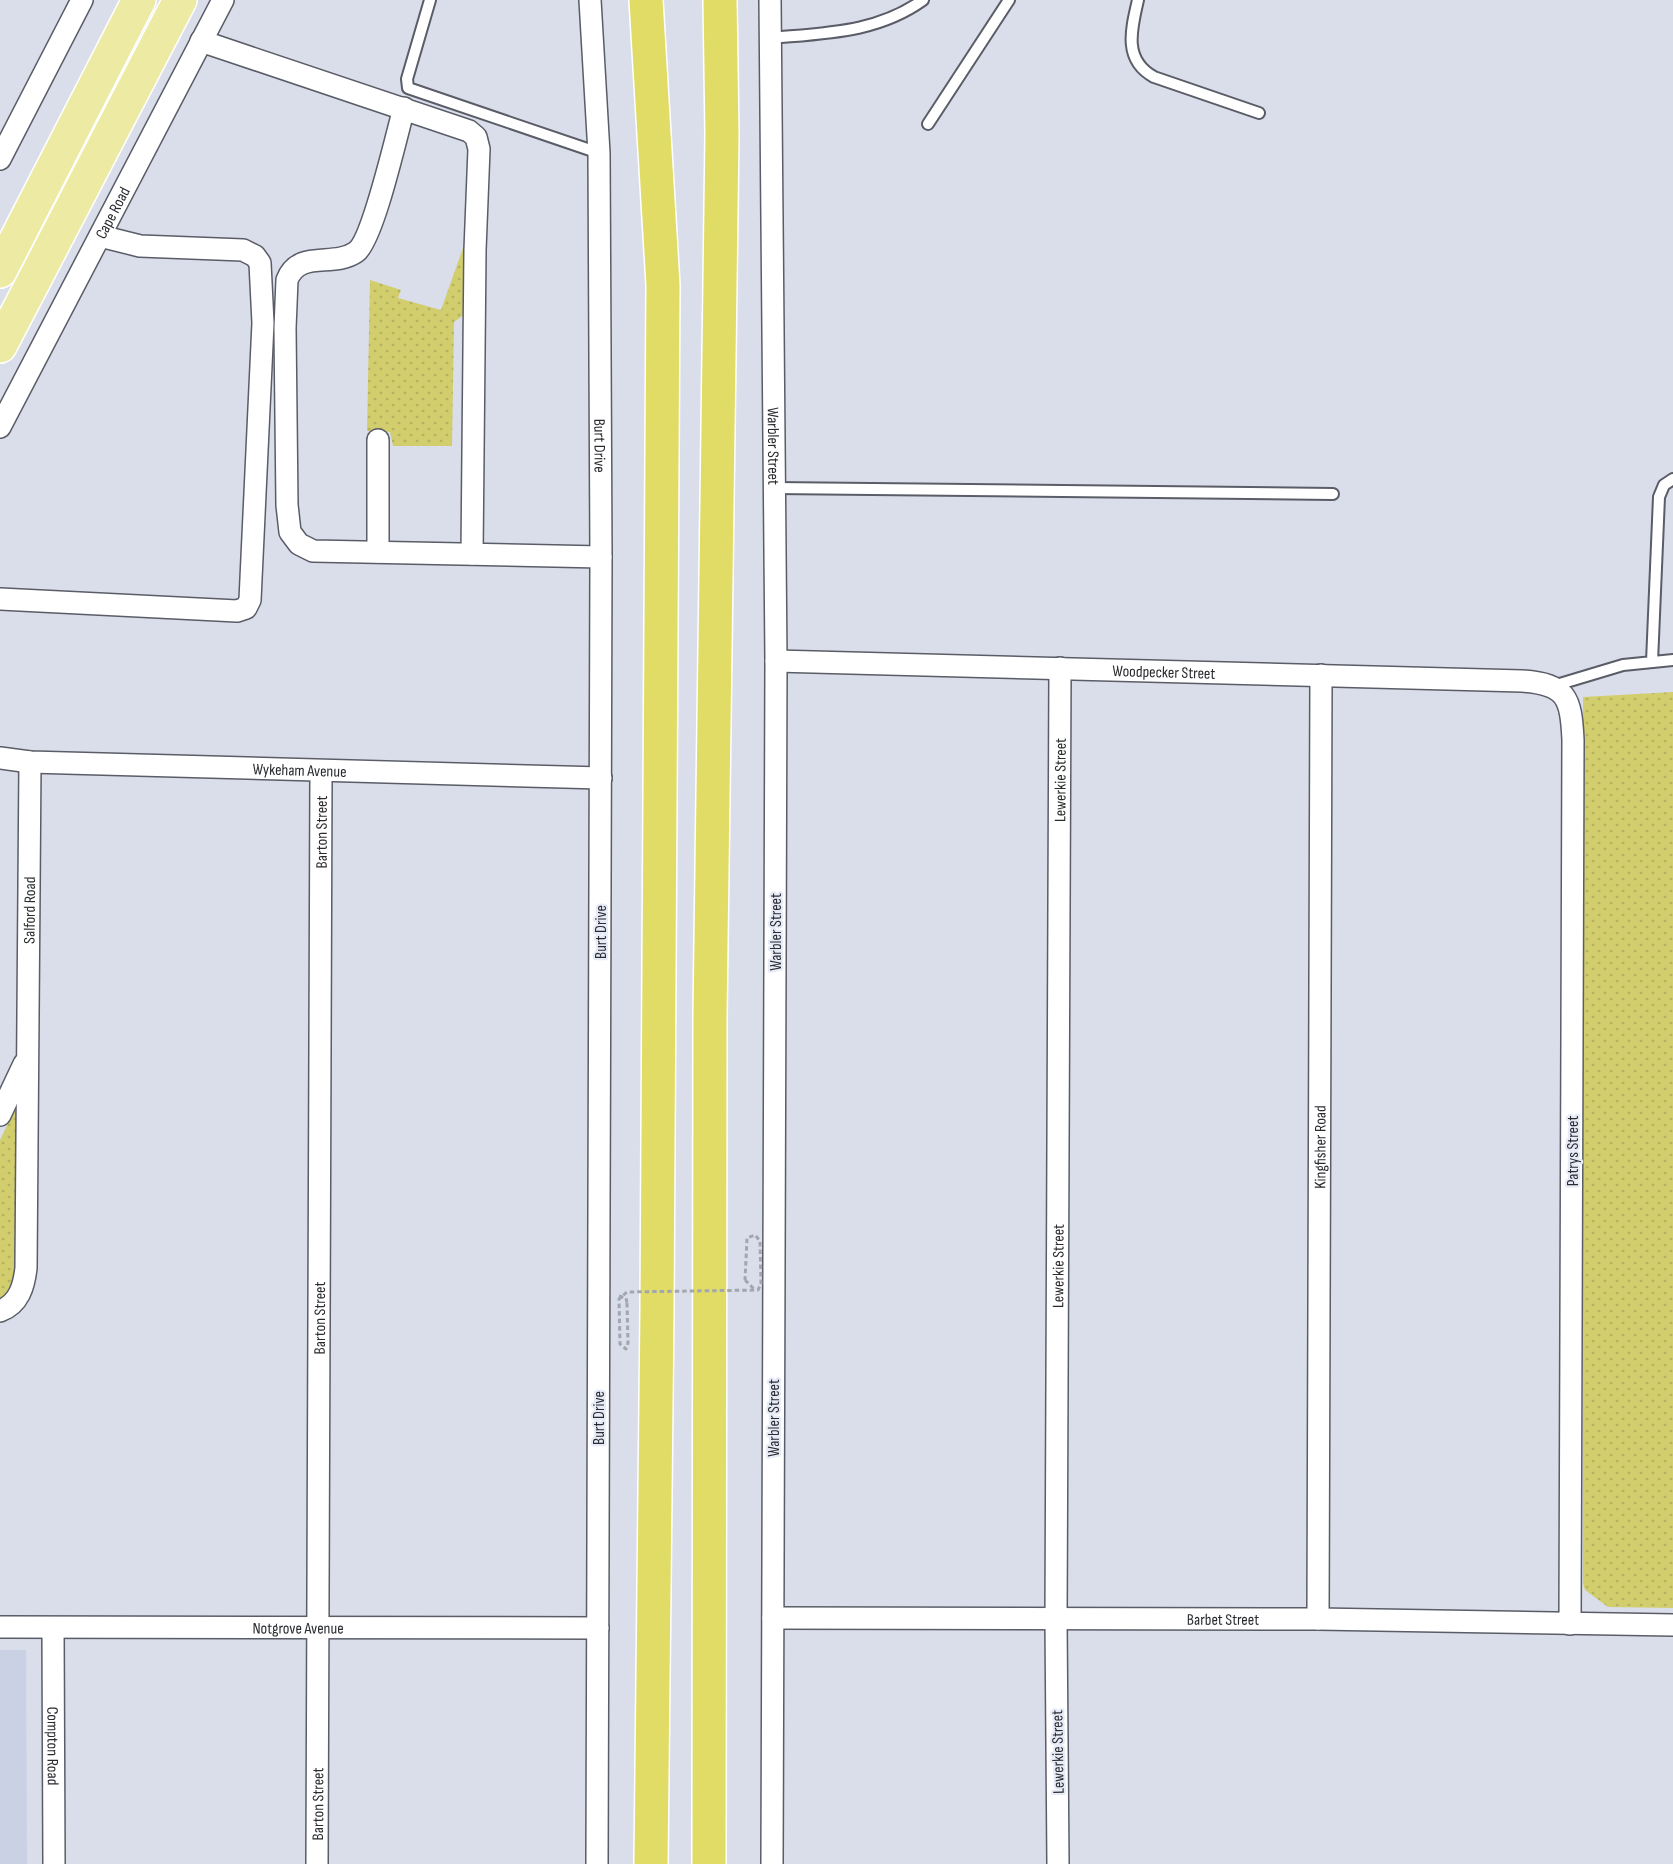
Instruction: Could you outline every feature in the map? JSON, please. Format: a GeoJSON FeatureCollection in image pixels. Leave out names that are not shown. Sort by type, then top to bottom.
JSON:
{"type":"FeatureCollection","features":[{"type":"Feature","properties":{"kind":"highway"},"geometry":{"type":"LineString","coordinates":[[646,0],[663,285],[651,1864]]}},
{"type":"Feature","properties":{"kind":"highway"},"geometry":{"type":"LineString","coordinates":[[706,0],[722,135]]}},
{"type":"Feature","properties":{"kind":"highway"},"geometry":{"type":"LineString","coordinates":[[709,1864],[711,1016],[722,135],[720,0]]}},
{"type":"Feature","properties":{"kind":"highway"},"geometry":{"type":"LineString","coordinates":[[711,1524],[732,1864]]}},
{"type":"Feature","properties":{"kind":"main road"},"geometry":{"type":"LineString","coordinates":[[0,271],[140,0]]}},
{"type":"Feature","properties":{"kind":"main road"},"geometry":{"type":"LineString","coordinates":[[0,346],[180,0]]}},
{"type":"Feature","properties":{"kind":"street"},"geometry":{"type":"LineString","coordinates":[[0,159],[82,0]]}},
{"type":"Feature","properties":{"kind":"street","name":"Cape Road"},"geometry":{"type":"LineString","coordinates":[[0,427],[223,0]]}},
{"type":"Feature","properties":{"kind":"street","name":"Burt Drive"},"geometry":{"type":"LineString","coordinates":[[590,0],[599,153],[601,557],[597,1864]]}},
{"type":"Feature","properties":{"kind":"street","name":"Warbler Street"},"geometry":{"type":"LineString","coordinates":[[770,0],[776,661],[772,1864]]}},
{"type":"Feature","properties":{"kind":"street"},"geometry":{"type":"LineString","coordinates":[[201,41],[404,108],[469,131],[476,137],[479,149],[475,250],[472,554]]}},
{"type":"Feature","properties":{"kind":"street"},"geometry":{"type":"LineString","coordinates":[[404,108],[375,211],[363,244],[356,252],[344,256],[305,262],[295,267],[287,280],[286,445],[290,532],[298,544],[313,551],[601,557]]}},
{"type":"Feature","properties":{"kind":"street"},"geometry":{"type":"LineString","coordinates":[[0,599],[237,611],[246,608],[250,600],[262,334],[260,263],[255,256],[243,250],[140,246],[100,236]]}},
{"type":"Feature","properties":{"kind":"street"},"geometry":{"type":"LineString","coordinates":[[378,440],[378,552]]}},
{"type":"Feature","properties":{"kind":"street","name":"Woodpecker Street"},"geometry":{"type":"LineString","coordinates":[[776,661],[1522,681],[1553,686]]}},
{"type":"Feature","properties":{"kind":"street","name":"Lewerkie Street"},"geometry":{"type":"LineString","coordinates":[[1058,1864],[1056,1621],[1060,668]]}},
{"type":"Feature","properties":{"kind":"street","name":"Kingfisher Road"},"geometry":{"type":"LineString","coordinates":[[1318,1619],[1321,675]]}},
{"type":"Feature","properties":{"kind":"street","name":"Patrys Street"},"geometry":{"type":"LineString","coordinates":[[1553,686],[1568,699],[1573,740],[1570,1624]]}},
{"type":"Feature","properties":{"kind":"street","name":"Wykeham Avenue"},"geometry":{"type":"LineString","coordinates":[[0,758],[30,762],[321,772],[601,778]]}},
{"type":"Feature","properties":{"kind":"street","name":"Salford Road"},"geometry":{"type":"LineString","coordinates":[[0,1311],[13,1303],[21,1293],[26,1268],[30,762]]}},
{"type":"Feature","properties":{"kind":"street","name":"Barton Street"},"geometry":{"type":"LineString","coordinates":[[317,1864],[321,772]]}},
{"type":"Feature","properties":{"kind":"street","name":"Salford Road"},"geometry":{"type":"LineString","coordinates":[[0,1116],[27,1058]]}},
{"type":"Feature","properties":{"kind":"street","name":"Barbet Street"},"geometry":{"type":"LineString","coordinates":[[773,1618],[1056,1621],[1318,1619],[1673,1625]]}},
{"type":"Feature","properties":{"kind":"street","name":"Notgrove Avenue"},"geometry":{"type":"LineString","coordinates":[[0,1627],[598,1628]]}},
{"type":"Feature","properties":{"kind":"street","name":"Compton Road"},"geometry":{"type":"LineString","coordinates":[[53,1628],[54,1864]]}},
{"type":"Feature","properties":{"kind":"lane"},"geometry":{"type":"LineString","coordinates":[[430,0],[407,79],[408,88],[599,153]]}},
{"type":"Feature","properties":{"kind":"lane"},"geometry":{"type":"LineString","coordinates":[[770,38],[854,30],[883,23],[906,12],[923,0]]}},
{"type":"Feature","properties":{"kind":"lane"},"geometry":{"type":"LineString","coordinates":[[928,124],[1009,0]]}},
{"type":"Feature","properties":{"kind":"lane"},"geometry":{"type":"LineString","coordinates":[[1138,0],[1132,56],[1140,69],[1154,77],[1259,112]]}},
{"type":"Feature","properties":{"kind":"lane"},"geometry":{"type":"LineString","coordinates":[[1652,662],[1659,497],[1664,485],[1673,479]]}},
{"type":"Feature","properties":{"kind":"lane"},"geometry":{"type":"LineString","coordinates":[[774,488],[1332,494]]}},
{"type":"Feature","properties":{"kind":"lane"},"geometry":{"type":"LineString","coordinates":[[1553,686],[1602,670],[1673,660]]}},
{"type":"Feature","properties":{"kind":"path"},"geometry":{"type":"LineString","coordinates":[[627,1303],[628,1343],[626,1349],[620,1344],[619,1299],[627,1292],[758,1290],[761,1284],[760,1241],[755,1235],[747,1238],[745,1244],[745,1280]]}},
{"type":"Feature","properties":{"kind":"shaded area"},"geometry":{"type":"Polygon","coordinates":[[[468,234],[465,314],[454,322],[452,446],[393,446],[390,432],[367,431],[370,280],[401,290],[398,298],[441,310],[468,234]]]}},
{"type":"Feature","properties":{"kind":"shaded area"},"geometry":{"type":"Polygon","coordinates":[[[1673,692],[1673,1608],[1608,1607],[1585,1590],[1583,1583],[1583,697],[1673,692]]]}},
{"type":"Feature","properties":{"kind":"shaded area"},"geometry":{"type":"Polygon","coordinates":[[[14,1111],[18,1112],[17,1276],[7,1295],[0,1301],[0,1140],[14,1111]]]}},
{"type":"Feature","properties":{"kind":"shaded area"},"geometry":{"type":"Polygon","coordinates":[[[0,1650],[26,1650],[27,1864],[0,1864],[0,1650]]]}}]}
